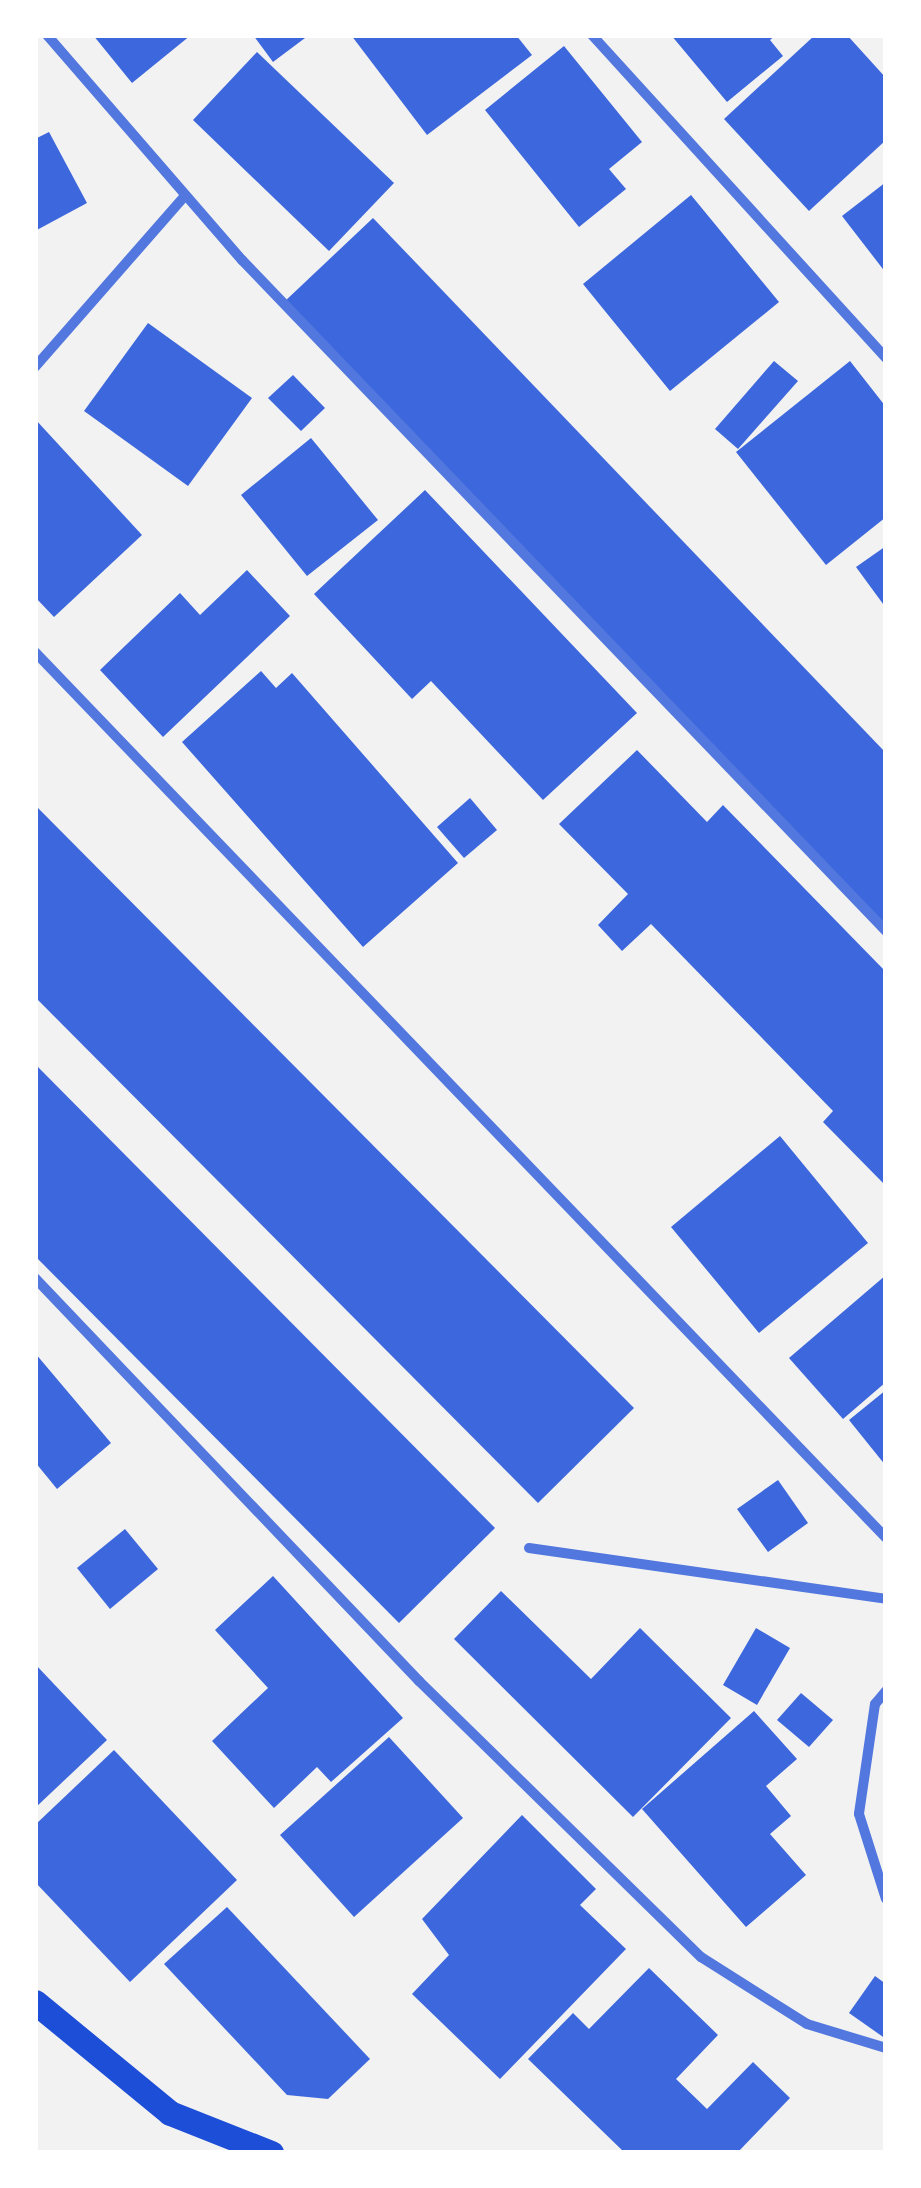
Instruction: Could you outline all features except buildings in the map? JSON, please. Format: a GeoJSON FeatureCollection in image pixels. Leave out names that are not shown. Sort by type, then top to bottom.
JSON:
{"type":"FeatureCollection","features":[{"type":"Feature","properties":{"kind":"main road"},"geometry":{"type":"LineString","coordinates":[[35,2002],[170,2114],[270,2153]]}},
{"type":"Feature","properties":{"kind":"street"},"geometry":{"type":"LineString","coordinates":[[47,35],[184,197],[886,930]]}},
{"type":"Feature","properties":{"kind":"street"},"geometry":{"type":"LineString","coordinates":[[592,35],[886,358]]}},
{"type":"Feature","properties":{"kind":"street"},"geometry":{"type":"LineString","coordinates":[[35,367],[184,197]]}},
{"type":"Feature","properties":{"kind":"street"},"geometry":{"type":"LineString","coordinates":[[35,652],[886,1538]]}},
{"type":"Feature","properties":{"kind":"street"},"geometry":{"type":"LineString","coordinates":[[35,1278],[419,1681],[701,1957],[807,2024],[886,2048]]}},
{"type":"Feature","properties":{"kind":"street"},"geometry":{"type":"LineString","coordinates":[[529,1548],[886,1599]]}},
{"type":"Feature","properties":{"kind":"street"},"geometry":{"type":"LineString","coordinates":[[886,1691],[875,1704],[859,1814],[886,1899]]}}]}
